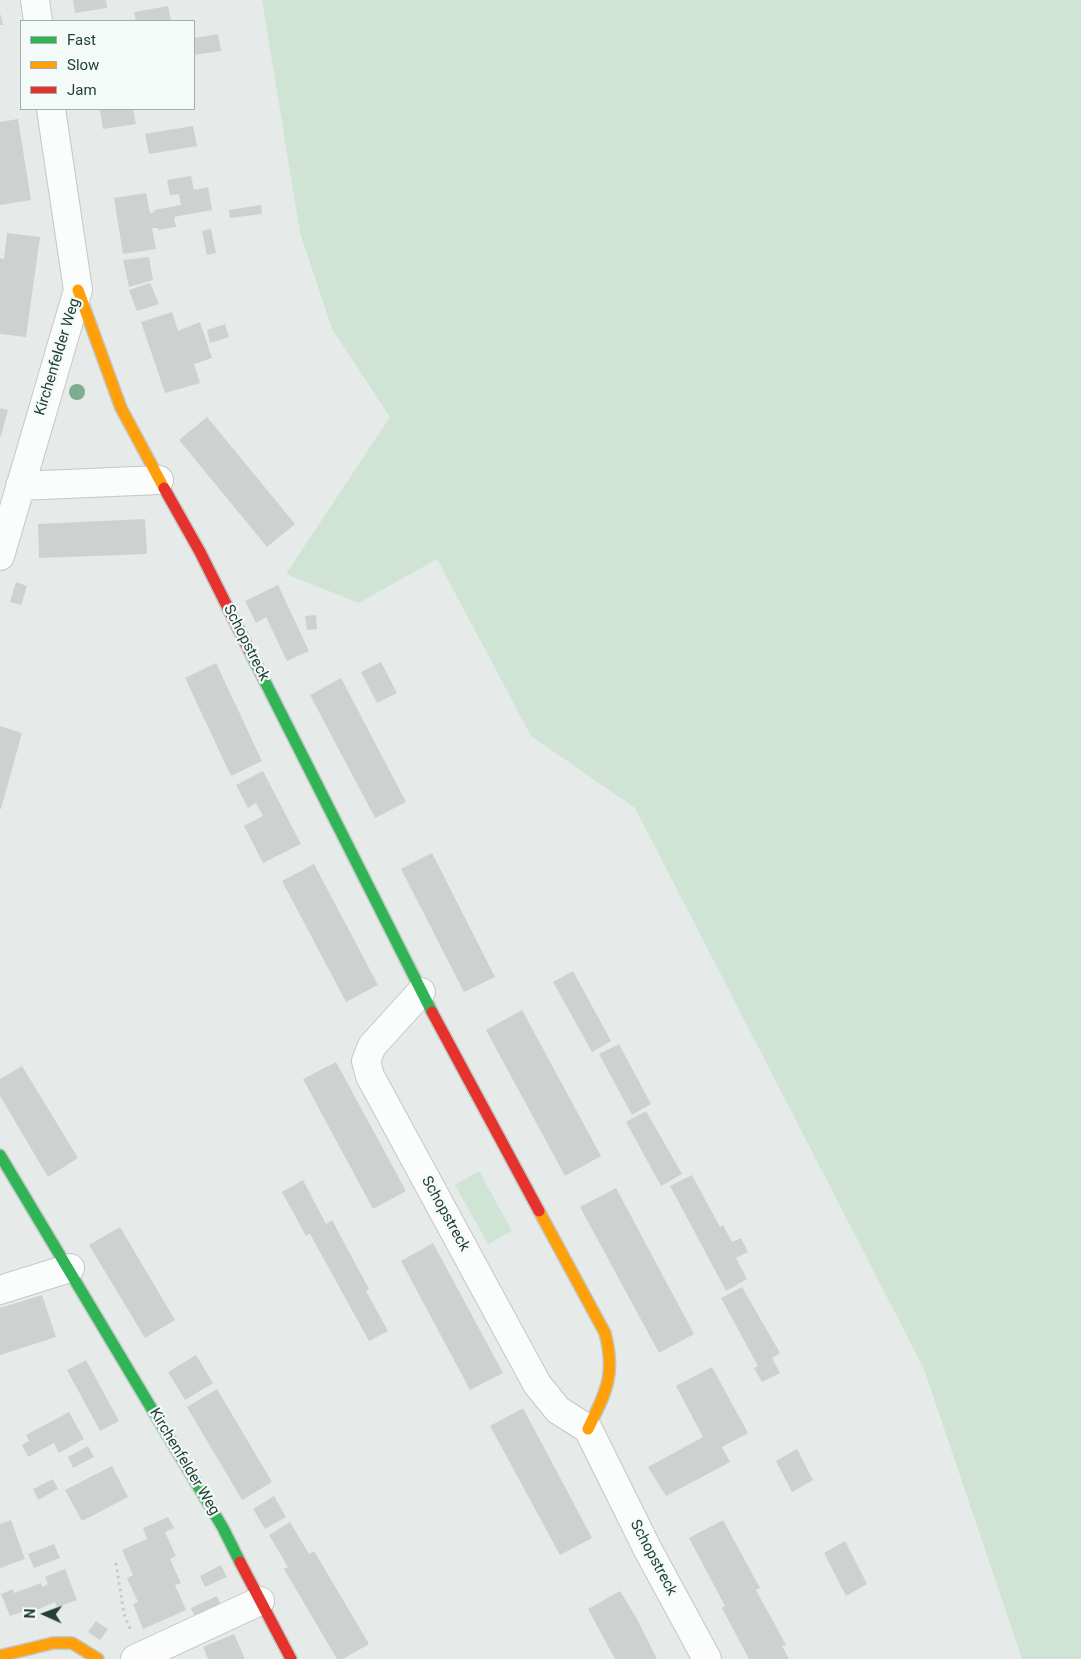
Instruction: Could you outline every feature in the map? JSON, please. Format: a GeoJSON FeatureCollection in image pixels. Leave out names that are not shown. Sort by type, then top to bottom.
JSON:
{"type":"FeatureCollection","features":[{"type":"Feature","properties":{"kind":"street"},"geometry":{"type":"LineString","coordinates":[[35,0],[38,20]]}},
{"type":"Feature","properties":{"kind":"street","name":"Kirchenfelder Weg"},"geometry":{"type":"LineString","coordinates":[[0,556],[78,290],[51,110]]}},
{"type":"Feature","properties":{"kind":"street","name":"Schopstreck"},"geometry":{"type":"LineString","coordinates":[[78,290],[121,408],[159,480],[205,560],[474,1094],[605,1333],[611,1357],[599,1405],[588,1428]]}},
{"type":"Feature","properties":{"kind":"street"},"geometry":{"type":"LineString","coordinates":[[20,486],[159,480]]}},
{"type":"Feature","properties":{"kind":"street","name":"Schopstreck"},"geometry":{"type":"LineString","coordinates":[[421,992],[372,1046],[366,1061],[370,1076],[537,1384],[558,1410],[588,1428],[648,1550],[707,1659]]}},
{"type":"Feature","properties":{"kind":"street","name":"Kirchenfelder Weg"},"geometry":{"type":"LineString","coordinates":[[0,1155],[70,1268],[223,1528],[291,1659]]}},
{"type":"Feature","properties":{"kind":"street"},"geometry":{"type":"LineString","coordinates":[[0,1290],[70,1268]]}},
{"type":"Feature","properties":{"kind":"street"},"geometry":{"type":"LineString","coordinates":[[138,1658],[260,1601]]}},
{"type":"Feature","properties":{"kind":"street"},"geometry":{"type":"LineString","coordinates":[[0,1656],[53,1643],[72,1643],[98,1659]]}},
{"type":"Feature","properties":{"kind":"path"},"geometry":{"type":"LineString","coordinates":[[116,1563],[124,1614],[138,1658]]}},
{"type":"Feature","properties":{"kind":"green space"},"geometry":{"type":"Polygon","coordinates":[[[262,0],[1081,0],[1081,1659],[1022,1659],[924,1369],[635,808],[531,736],[437,559],[359,603],[286,574],[390,417],[332,329],[300,233],[262,0]]]}},
{"type":"Feature","properties":{"kind":"green space"},"geometry":{"type":"Polygon","coordinates":[[[479,1171],[512,1231],[488,1244],[455,1185],[479,1171]]]}},
{"type":"Feature","properties":{"kind":"building"},"geometry":{"type":"Polygon","coordinates":[[[73,0],[106,0],[107,8],[75,13],[73,0]]]}},
{"type":"Feature","properties":{"kind":"building"},"geometry":{"type":"Polygon","coordinates":[[[168,6],[171,20],[136,20],[134,12],[168,6]]]}},
{"type":"Feature","properties":{"kind":"building"},"geometry":{"type":"Polygon","coordinates":[[[0,13],[3,25],[0,25],[0,13]]]}},
{"type":"Feature","properties":{"kind":"building"},"geometry":{"type":"Polygon","coordinates":[[[218,34],[221,51],[195,55],[195,38],[218,34]]]}},
{"type":"Feature","properties":{"kind":"building"},"geometry":{"type":"Polygon","coordinates":[[[100,110],[133,110],[136,124],[103,129],[100,110]]]}},
{"type":"Feature","properties":{"kind":"building"},"geometry":{"type":"Polygon","coordinates":[[[18,119],[31,200],[0,205],[0,122],[18,119]]]}},
{"type":"Feature","properties":{"kind":"building"},"geometry":{"type":"Polygon","coordinates":[[[193,126],[197,146],[149,154],[145,134],[193,126]]]}},
{"type":"Feature","properties":{"kind":"building"},"geometry":{"type":"Polygon","coordinates":[[[191,176],[194,190],[208,187],[212,210],[174,217],[176,227],[158,230],[158,228],[152,228],[156,249],[123,254],[114,198],[146,193],[150,213],[155,212],[154,210],[181,205],[179,194],[170,195],[167,180],[191,176]]]}},
{"type":"Feature","properties":{"kind":"building"},"geometry":{"type":"Polygon","coordinates":[[[261,205],[262,214],[230,218],[229,210],[261,205]]]}},
{"type":"Feature","properties":{"kind":"building"},"geometry":{"type":"Polygon","coordinates":[[[211,229],[216,253],[207,255],[202,231],[211,229]]]}},
{"type":"Feature","properties":{"kind":"building"},"geometry":{"type":"Polygon","coordinates":[[[7,233],[40,237],[26,337],[0,334],[0,258],[4,259],[7,233]]]}},
{"type":"Feature","properties":{"kind":"building"},"geometry":{"type":"Polygon","coordinates":[[[149,257],[153,280],[129,287],[123,260],[149,257]]]}},
{"type":"Feature","properties":{"kind":"building"},"geometry":{"type":"Polygon","coordinates":[[[150,283],[159,304],[137,311],[129,290],[150,283]]]}},
{"type":"Feature","properties":{"kind":"building"},"geometry":{"type":"Polygon","coordinates":[[[172,312],[178,331],[200,322],[212,358],[194,364],[200,383],[165,393],[141,322],[172,312]]]}},
{"type":"Feature","properties":{"kind":"building"},"geometry":{"type":"Polygon","coordinates":[[[225,324],[229,337],[210,343],[207,330],[225,324]]]}},
{"type":"Feature","properties":{"kind":"building"},"geometry":{"type":"Polygon","coordinates":[[[0,408],[8,410],[1,436],[0,436],[0,408]]]}},
{"type":"Feature","properties":{"kind":"building"},"geometry":{"type":"Polygon","coordinates":[[[207,417],[295,524],[267,547],[179,440],[207,417]]]}},
{"type":"Feature","properties":{"kind":"building"},"geometry":{"type":"Polygon","coordinates":[[[145,519],[147,554],[39,558],[38,524],[145,519]]]}},
{"type":"Feature","properties":{"kind":"building"},"geometry":{"type":"Polygon","coordinates":[[[16,582],[27,586],[21,605],[10,602],[16,582]]]}},
{"type":"Feature","properties":{"kind":"building"},"geometry":{"type":"Polygon","coordinates":[[[278,585],[309,651],[287,661],[266,617],[256,623],[245,601],[278,585]]]}},
{"type":"Feature","properties":{"kind":"building"},"geometry":{"type":"Polygon","coordinates":[[[316,615],[317,629],[307,630],[305,616],[316,615]]]}},
{"type":"Feature","properties":{"kind":"building"},"geometry":{"type":"Polygon","coordinates":[[[381,662],[397,693],[377,703],[361,672],[381,662]]]}},
{"type":"Feature","properties":{"kind":"building"},"geometry":{"type":"Polygon","coordinates":[[[216,663],[262,761],[231,776],[185,678],[216,663]]]}},
{"type":"Feature","properties":{"kind":"building"},"geometry":{"type":"Polygon","coordinates":[[[341,678],[406,802],[375,818],[310,695],[341,678]]]}},
{"type":"Feature","properties":{"kind":"building"},"geometry":{"type":"Polygon","coordinates":[[[0,726],[22,733],[1,809],[0,809],[0,726]]]}},
{"type":"Feature","properties":{"kind":"building"},"geometry":{"type":"Polygon","coordinates":[[[263,771],[301,844],[263,863],[244,826],[263,816],[256,803],[248,808],[236,785],[263,771]]]}},
{"type":"Feature","properties":{"kind":"building"},"geometry":{"type":"Polygon","coordinates":[[[432,853],[495,977],[464,992],[401,869],[432,853]]]}},
{"type":"Feature","properties":{"kind":"building"},"geometry":{"type":"Polygon","coordinates":[[[314,864],[378,985],[346,1002],[282,881],[314,864]]]}},
{"type":"Feature","properties":{"kind":"building"},"geometry":{"type":"Polygon","coordinates":[[[573,971],[611,1041],[592,1052],[553,982],[573,971]]]}},
{"type":"Feature","properties":{"kind":"building"},"geometry":{"type":"Polygon","coordinates":[[[522,1010],[601,1156],[565,1176],[486,1030],[522,1010]]]}},
{"type":"Feature","properties":{"kind":"building"},"geometry":{"type":"Polygon","coordinates":[[[619,1044],[651,1104],[632,1115],[599,1054],[619,1044]]]}},
{"type":"Feature","properties":{"kind":"building"},"geometry":{"type":"Polygon","coordinates":[[[336,1062],[406,1191],[373,1209],[303,1079],[336,1062]]]}},
{"type":"Feature","properties":{"kind":"building"},"geometry":{"type":"Polygon","coordinates":[[[22,1066],[78,1158],[48,1177],[0,1096],[0,1079],[22,1066]]]}},
{"type":"Feature","properties":{"kind":"building"},"geometry":{"type":"Polygon","coordinates":[[[646,1111],[682,1174],[661,1186],[626,1122],[646,1111]]]}},
{"type":"Feature","properties":{"kind":"building"},"geometry":{"type":"Polygon","coordinates":[[[692,1175],[720,1227],[723,1225],[732,1242],[741,1238],[748,1252],[736,1258],[747,1279],[726,1291],[670,1186],[692,1175]]]}},
{"type":"Feature","properties":{"kind":"building"},"geometry":{"type":"Polygon","coordinates":[[[303,1180],[326,1224],[332,1220],[369,1289],[366,1291],[388,1331],[369,1341],[310,1234],[306,1236],[282,1192],[303,1180]]]}},
{"type":"Feature","properties":{"kind":"building"},"geometry":{"type":"Polygon","coordinates":[[[616,1188],[694,1334],[659,1353],[580,1207],[616,1188]]]}},
{"type":"Feature","properties":{"kind":"building"},"geometry":{"type":"Polygon","coordinates":[[[120,1227],[175,1320],[145,1338],[89,1245],[120,1227]]]}},
{"type":"Feature","properties":{"kind":"building"},"geometry":{"type":"Polygon","coordinates":[[[433,1243],[503,1373],[470,1390],[401,1261],[433,1243]]]}},
{"type":"Feature","properties":{"kind":"building"},"geometry":{"type":"Polygon","coordinates":[[[742,1287],[780,1353],[772,1358],[780,1373],[762,1382],[754,1368],[758,1366],[721,1298],[742,1287]]]}},
{"type":"Feature","properties":{"kind":"building"},"geometry":{"type":"Polygon","coordinates":[[[42,1295],[56,1337],[0,1355],[0,1308],[42,1295]]]}},
{"type":"Feature","properties":{"kind":"building"},"geometry":{"type":"Polygon","coordinates":[[[196,1355],[213,1383],[185,1400],[168,1372],[196,1355]]]}},
{"type":"Feature","properties":{"kind":"building"},"geometry":{"type":"Polygon","coordinates":[[[86,1360],[119,1421],[100,1431],[67,1370],[86,1360]]]}},
{"type":"Feature","properties":{"kind":"building"},"geometry":{"type":"Polygon","coordinates":[[[712,1367],[748,1433],[722,1447],[730,1462],[666,1496],[648,1467],[703,1437],[676,1386],[712,1367]]]}},
{"type":"Feature","properties":{"kind":"building"},"geometry":{"type":"Polygon","coordinates":[[[217,1389],[272,1482],[242,1500],[187,1407],[217,1389]]]}},
{"type":"Feature","properties":{"kind":"building"},"geometry":{"type":"Polygon","coordinates":[[[523,1408],[592,1538],[560,1555],[490,1426],[523,1408]]]}},
{"type":"Feature","properties":{"kind":"building"},"geometry":{"type":"Polygon","coordinates":[[[69,1412],[84,1439],[59,1453],[54,1443],[28,1457],[22,1445],[29,1441],[26,1435],[69,1412]]]}},
{"type":"Feature","properties":{"kind":"building"},"geometry":{"type":"Polygon","coordinates":[[[88,1446],[94,1457],[73,1468],[68,1457],[88,1446]]]}},
{"type":"Feature","properties":{"kind":"building"},"geometry":{"type":"Polygon","coordinates":[[[797,1449],[813,1480],[792,1492],[776,1461],[797,1449]]]}},
{"type":"Feature","properties":{"kind":"building"},"geometry":{"type":"Polygon","coordinates":[[[112,1466],[128,1497],[82,1521],[65,1490],[112,1466]]]}},
{"type":"Feature","properties":{"kind":"building"},"geometry":{"type":"Polygon","coordinates":[[[53,1479],[58,1489],[38,1500],[33,1489],[53,1479]]]}},
{"type":"Feature","properties":{"kind":"building"},"geometry":{"type":"Polygon","coordinates":[[[274,1496],[286,1517],[265,1529],[253,1509],[274,1496]]]}},
{"type":"Feature","properties":{"kind":"building"},"geometry":{"type":"Polygon","coordinates":[[[168,1517],[174,1528],[165,1532],[176,1556],[170,1559],[181,1583],[175,1585],[186,1610],[143,1629],[133,1604],[138,1602],[127,1578],[133,1575],[122,1550],[147,1539],[143,1528],[168,1517]]]}},
{"type":"Feature","properties":{"kind":"building"},"geometry":{"type":"Polygon","coordinates":[[[11,1520],[25,1559],[0,1568],[0,1524],[11,1520]]]}},
{"type":"Feature","properties":{"kind":"building"},"geometry":{"type":"Polygon","coordinates":[[[723,1520],[760,1588],[756,1590],[786,1645],[782,1646],[789,1659],[749,1659],[722,1608],[725,1606],[689,1538],[723,1520]]]}},
{"type":"Feature","properties":{"kind":"building"},"geometry":{"type":"Polygon","coordinates":[[[290,1522],[309,1554],[314,1551],[369,1644],[343,1659],[337,1659],[284,1569],[288,1567],[269,1535],[290,1522]]]}},
{"type":"Feature","properties":{"kind":"building"},"geometry":{"type":"Polygon","coordinates":[[[845,1541],[867,1584],[846,1596],[824,1553],[845,1541]]]}},
{"type":"Feature","properties":{"kind":"building"},"geometry":{"type":"Polygon","coordinates":[[[54,1544],[60,1558],[34,1568],[28,1554],[54,1544]]]}},
{"type":"Feature","properties":{"kind":"building"},"geometry":{"type":"Polygon","coordinates":[[[221,1565],[227,1577],[205,1587],[200,1576],[221,1565]]]}},
{"type":"Feature","properties":{"kind":"building"},"geometry":{"type":"Polygon","coordinates":[[[65,1569],[77,1600],[57,1607],[55,1602],[23,1616],[22,1612],[10,1616],[1,1594],[13,1589],[14,1593],[41,1583],[42,1587],[48,1584],[45,1577],[65,1569]]]}},
{"type":"Feature","properties":{"kind":"building"},"geometry":{"type":"Polygon","coordinates":[[[620,1591],[637,1619],[657,1659],[615,1659],[588,1609],[620,1591]]]}},
{"type":"Feature","properties":{"kind":"building"},"geometry":{"type":"Polygon","coordinates":[[[217,1596],[222,1608],[196,1619],[191,1608],[217,1596]]]}},
{"type":"Feature","properties":{"kind":"building"},"geometry":{"type":"Polygon","coordinates":[[[96,1621],[108,1629],[100,1640],[88,1632],[96,1621]]]}},
{"type":"Feature","properties":{"kind":"building"},"geometry":{"type":"Polygon","coordinates":[[[234,1634],[245,1659],[208,1659],[203,1647],[234,1634]]]}},
{"type":"Feature","properties":{"kind":"traffic: fast"},"geometry":{"type":"LineString","coordinates":[[249,650],[432,1012]]}},
{"type":"Feature","properties":{"kind":"traffic: fast"},"geometry":{"type":"LineString","coordinates":[[0,1155],[223,1528],[240,1562]]}},
{"type":"Feature","properties":{"kind":"traffic: slow"},"geometry":{"type":"LineString","coordinates":[[78,290],[121,408],[164,488]]}},
{"type":"Feature","properties":{"kind":"traffic: slow"},"geometry":{"type":"LineString","coordinates":[[539,1211],[605,1333],[610,1361],[609,1372],[600,1404],[588,1429]]}},
{"type":"Feature","properties":{"kind":"traffic: slow"},"geometry":{"type":"LineString","coordinates":[[0,1656],[53,1643],[72,1643],[98,1659]]}},
{"type":"Feature","properties":{"kind":"traffic: jam"},"geometry":{"type":"LineString","coordinates":[[164,488],[200,552],[249,650]]}},
{"type":"Feature","properties":{"kind":"traffic: jam"},"geometry":{"type":"LineString","coordinates":[[432,1012],[539,1211]]}},
{"type":"Feature","properties":{"kind":"traffic: jam"},"geometry":{"type":"LineString","coordinates":[[240,1562],[291,1659]]}}]}
